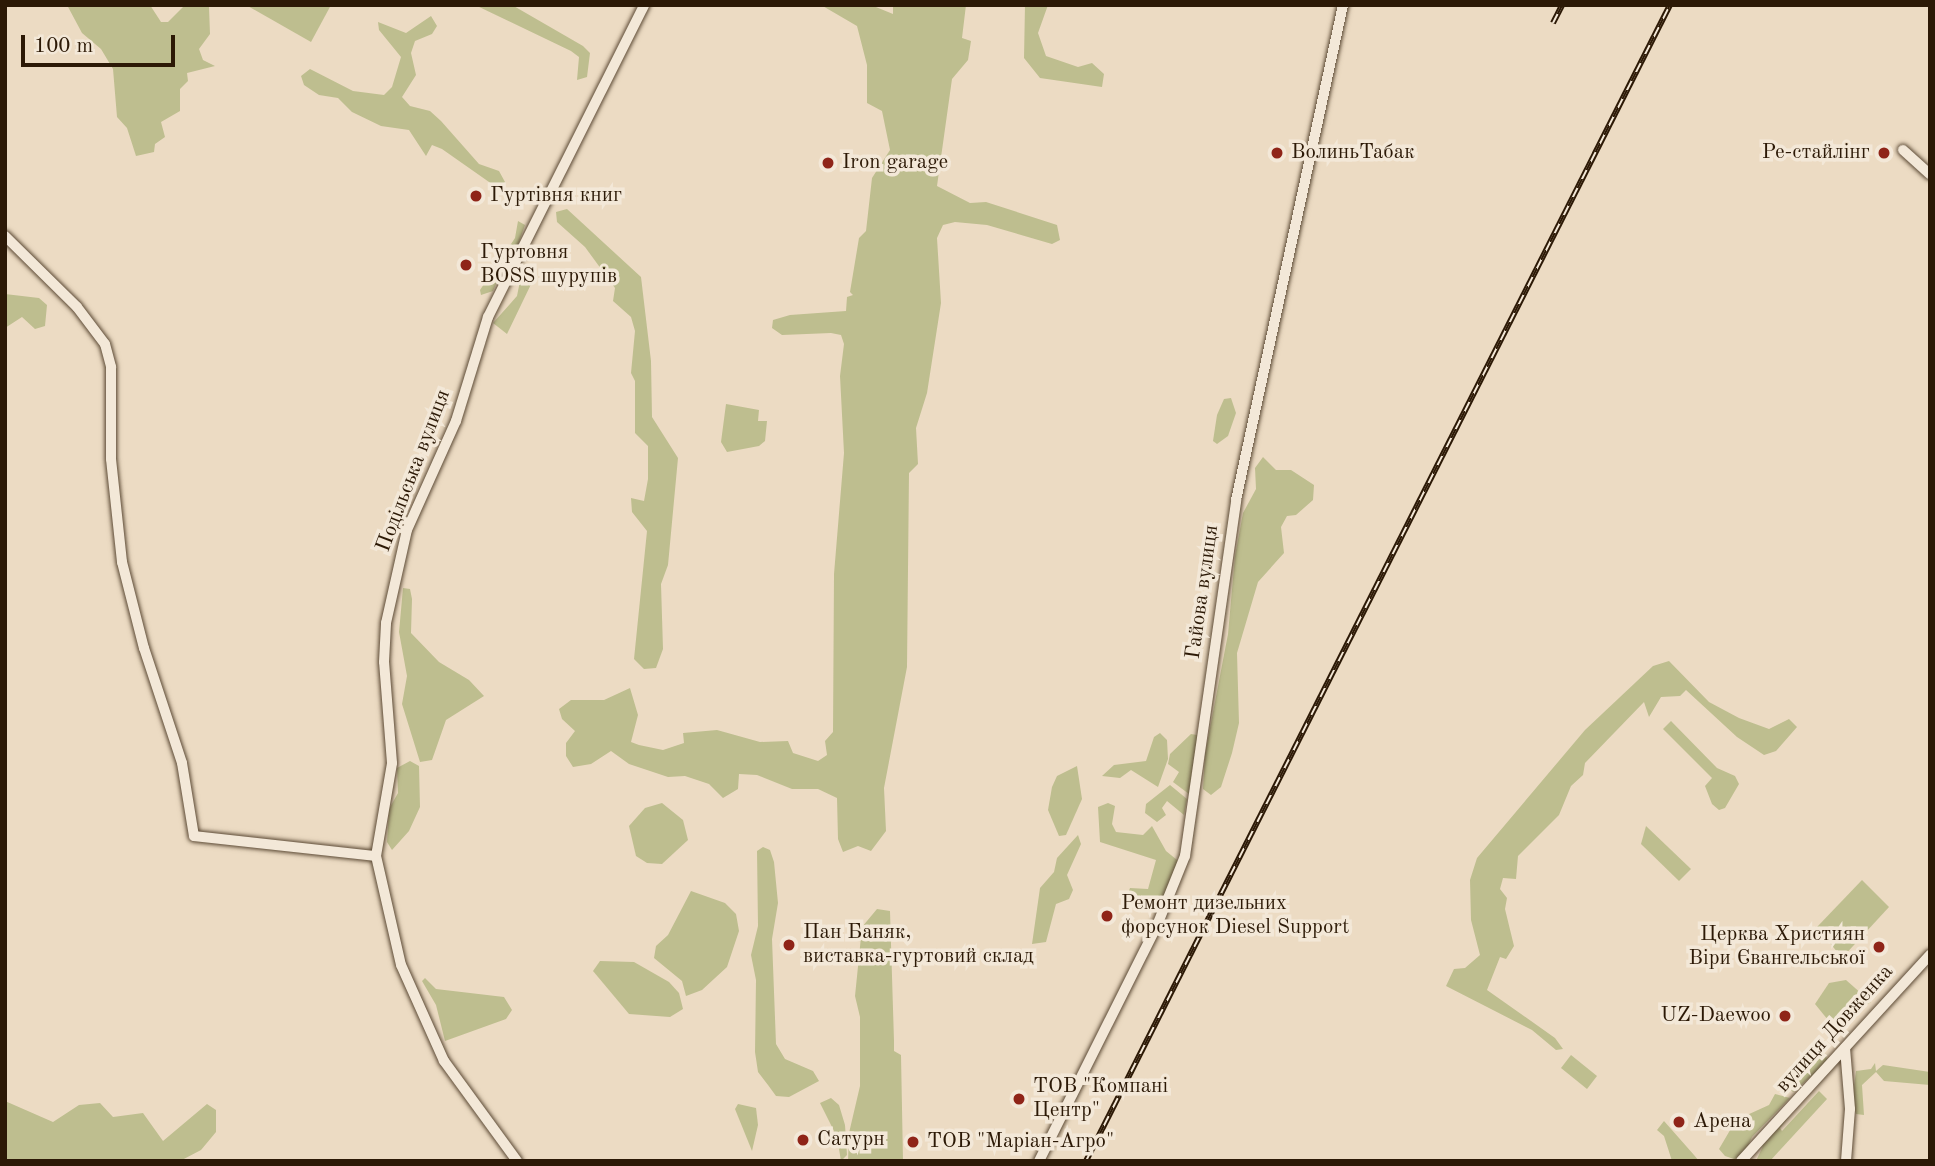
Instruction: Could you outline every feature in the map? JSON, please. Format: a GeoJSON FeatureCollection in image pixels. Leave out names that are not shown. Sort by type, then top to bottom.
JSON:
{"type":"FeatureCollection","features":[{"type":"Feature","properties":{"kind":"street","name":"Подільська вулиця"},"geometry":{"type":"LineString","coordinates":[[517,1161],[444,1061],[427,1029],[401,965],[376,856],[392,763],[384,662],[386,622],[407,530],[456,421],[488,317],[644,5]]}},
{"type":"Feature","properties":{"kind":"street","name":"Гайова вулиця"},"geometry":{"type":"LineString","coordinates":[[1039,1161],[1158,923],[1185,856],[1236,500],[1343,5]]}},
{"type":"Feature","properties":{"kind":"street"},"geometry":{"type":"LineString","coordinates":[[1903,150],[1930,174]]}},
{"type":"Feature","properties":{"kind":"street"},"geometry":{"type":"LineString","coordinates":[[5,236],[78,307],[105,344],[111,367],[111,459],[122,562],[144,648],[182,762],[194,836],[376,856]]}},
{"type":"Feature","properties":{"kind":"street","name":"вулиця Довженка"},"geometry":{"type":"LineString","coordinates":[[1741,1161],[1930,955]]}},
{"type":"Feature","properties":{"kind":"street"},"geometry":{"type":"LineString","coordinates":[[1845,1048],[1850,1109],[1846,1161]]}},
{"type":"Feature","properties":{"kind":"green space"},"geometry":{"type":"Polygon","coordinates":[[[67,5],[150,5],[161,22],[168,22],[185,5],[209,7],[210,34],[199,49],[203,60],[215,66],[187,73],[188,81],[180,89],[180,111],[161,122],[165,137],[155,144],[154,152],[136,156],[127,128],[117,117],[113,69],[101,49],[82,33],[67,5]]]}},
{"type":"Feature","properties":{"kind":"green space"},"geometry":{"type":"Polygon","coordinates":[[[246,5],[331,5],[311,42],[246,5]]]}},
{"type":"Feature","properties":{"kind":"green space"},"geometry":{"type":"Polygon","coordinates":[[[475,5],[512,5],[583,46],[590,53],[587,77],[577,80],[579,57],[571,51],[475,5]]]}},
{"type":"Feature","properties":{"kind":"green space"},"geometry":{"type":"Polygon","coordinates":[[[821,5],[871,5],[893,14],[893,5],[966,5],[962,38],[971,41],[968,60],[952,79],[937,186],[970,203],[986,202],[1057,225],[1060,240],[1052,244],[987,225],[955,222],[943,225],[937,238],[941,303],[927,393],[916,428],[918,464],[909,473],[907,667],[884,788],[886,831],[871,851],[858,846],[843,852],[838,839],[837,798],[818,789],[792,789],[757,775],[739,774],[738,789],[723,798],[709,784],[685,776],[668,777],[629,764],[611,751],[591,764],[573,767],[566,756],[566,743],[575,731],[562,719],[559,709],[571,700],[604,700],[630,688],[638,715],[631,742],[639,745],[663,750],[684,743],[683,733],[717,730],[760,742],[788,741],[793,753],[818,761],[827,755],[825,741],[833,732],[834,574],[844,453],[840,376],[844,344],[841,335],[782,335],[772,328],[773,320],[790,315],[846,311],[847,297],[853,295],[850,292],[859,238],[866,231],[872,178],[890,150],[882,111],[867,103],[867,65],[857,26],[821,5]]]}},
{"type":"Feature","properties":{"kind":"green space"},"geometry":{"type":"Polygon","coordinates":[[[1025,5],[1048,5],[1038,33],[1046,56],[1078,67],[1092,63],[1104,74],[1102,87],[1040,78],[1024,58],[1025,5]]]}},
{"type":"Feature","properties":{"kind":"green space"},"geometry":{"type":"Polygon","coordinates":[[[431,16],[437,26],[432,34],[415,41],[411,53],[416,75],[402,97],[410,106],[430,111],[479,164],[499,171],[505,182],[499,189],[442,149],[432,145],[426,156],[409,130],[381,126],[352,112],[338,98],[319,95],[304,85],[301,76],[310,69],[353,91],[384,95],[392,87],[401,57],[379,30],[378,22],[406,33],[431,16]]]}},
{"type":"Feature","properties":{"kind":"green space"},"geometry":{"type":"Polygon","coordinates":[[[567,209],[641,277],[651,361],[652,417],[678,458],[668,565],[661,584],[663,649],[656,668],[644,669],[634,659],[647,531],[632,512],[631,498],[644,501],[648,479],[648,446],[635,433],[635,381],[631,373],[635,331],[631,317],[613,301],[615,288],[585,247],[557,222],[556,212],[567,209]]]}},
{"type":"Feature","properties":{"kind":"green space"},"geometry":{"type":"Polygon","coordinates":[[[518,221],[525,225],[517,248],[506,260],[493,291],[481,295],[480,290],[515,238],[518,221]]]}},
{"type":"Feature","properties":{"kind":"green space"},"geometry":{"type":"Polygon","coordinates":[[[530,269],[535,272],[534,278],[507,334],[493,323],[517,296],[521,276],[530,269]]]}},
{"type":"Feature","properties":{"kind":"green space"},"geometry":{"type":"Polygon","coordinates":[[[5,294],[39,298],[47,305],[45,326],[35,329],[22,317],[5,328],[5,294]]]}},
{"type":"Feature","properties":{"kind":"green space"},"geometry":{"type":"Polygon","coordinates":[[[1231,398],[1236,413],[1228,436],[1217,444],[1213,441],[1217,415],[1224,399],[1231,398]]]}},
{"type":"Feature","properties":{"kind":"green space"},"geometry":{"type":"Polygon","coordinates":[[[726,404],[759,410],[758,421],[767,421],[765,441],[759,446],[727,452],[721,442],[726,404]]]}},
{"type":"Feature","properties":{"kind":"green space"},"geometry":{"type":"Polygon","coordinates":[[[1263,457],[1276,470],[1291,470],[1314,485],[1313,500],[1296,515],[1287,516],[1281,527],[1284,553],[1258,582],[1237,653],[1239,723],[1221,787],[1211,795],[1203,789],[1205,754],[1228,634],[1235,556],[1243,513],[1256,489],[1255,468],[1263,457]]]}},
{"type":"Feature","properties":{"kind":"green space"},"geometry":{"type":"Polygon","coordinates":[[[403,588],[410,589],[412,599],[411,633],[439,662],[469,680],[484,696],[446,720],[432,760],[420,762],[402,704],[407,676],[399,632],[403,588]]]}},
{"type":"Feature","properties":{"kind":"green space"},"geometry":{"type":"Polygon","coordinates":[[[1669,661],[1709,702],[1739,718],[1769,729],[1789,719],[1797,727],[1776,751],[1764,755],[1737,737],[1686,690],[1680,696],[1661,697],[1649,717],[1644,702],[1585,763],[1583,775],[1571,786],[1559,815],[1518,856],[1516,879],[1503,878],[1500,889],[1507,898],[1505,909],[1514,946],[1506,959],[1500,957],[1487,990],[1555,1038],[1563,1049],[1556,1050],[1532,1030],[1446,986],[1454,969],[1465,968],[1480,955],[1471,920],[1470,880],[1477,858],[1585,730],[1653,666],[1669,661]]]}},
{"type":"Feature","properties":{"kind":"green space"},"geometry":{"type":"Polygon","coordinates":[[[1671,721],[1717,768],[1735,776],[1739,784],[1725,808],[1719,810],[1712,804],[1705,786],[1712,778],[1663,729],[1671,721]]]}},
{"type":"Feature","properties":{"kind":"green space"},"geometry":{"type":"Polygon","coordinates":[[[1160,733],[1167,740],[1168,759],[1158,787],[1131,770],[1120,778],[1102,776],[1114,765],[1146,761],[1154,737],[1160,733]]]}},
{"type":"Feature","properties":{"kind":"green space"},"geometry":{"type":"Polygon","coordinates":[[[1191,734],[1197,735],[1201,749],[1193,797],[1173,782],[1179,772],[1168,764],[1170,754],[1191,734]]]}},
{"type":"Feature","properties":{"kind":"green space"},"geometry":{"type":"Polygon","coordinates":[[[410,761],[419,766],[420,807],[409,831],[392,850],[387,842],[389,809],[398,793],[397,768],[410,761]]]}},
{"type":"Feature","properties":{"kind":"green space"},"geometry":{"type":"Polygon","coordinates":[[[1077,766],[1082,799],[1066,835],[1059,836],[1048,810],[1052,787],[1057,776],[1077,766]]]}},
{"type":"Feature","properties":{"kind":"green space"},"geometry":{"type":"Polygon","coordinates":[[[1170,785],[1187,799],[1184,815],[1167,801],[1162,808],[1166,815],[1157,822],[1145,813],[1146,804],[1170,785]]]}},
{"type":"Feature","properties":{"kind":"green space"},"geometry":{"type":"Polygon","coordinates":[[[662,803],[683,820],[688,840],[662,864],[647,863],[636,856],[629,826],[645,808],[662,803]]]}},
{"type":"Feature","properties":{"kind":"green space"},"geometry":{"type":"Polygon","coordinates":[[[1108,803],[1115,806],[1112,824],[1116,832],[1143,835],[1152,826],[1166,851],[1182,864],[1168,895],[1150,909],[1126,899],[1130,888],[1148,889],[1156,860],[1100,842],[1098,807],[1108,803]]]}},
{"type":"Feature","properties":{"kind":"green space"},"geometry":{"type":"Polygon","coordinates":[[[1646,826],[1691,869],[1679,881],[1641,844],[1646,826]]]}},
{"type":"Feature","properties":{"kind":"green space"},"geometry":{"type":"Polygon","coordinates":[[[1078,835],[1081,844],[1067,875],[1073,890],[1069,899],[1056,904],[1046,942],[1032,944],[1040,888],[1054,872],[1057,858],[1078,835]]]}},
{"type":"Feature","properties":{"kind":"green space"},"geometry":{"type":"Polygon","coordinates":[[[763,847],[770,850],[774,862],[778,903],[772,939],[776,1044],[785,1059],[813,1071],[819,1081],[789,1097],[776,1096],[758,1072],[755,1052],[756,980],[751,955],[758,926],[757,851],[763,847]]]}},
{"type":"Feature","properties":{"kind":"green space"},"geometry":{"type":"Polygon","coordinates":[[[1862,880],[1889,907],[1842,958],[1817,927],[1862,880]]]}},
{"type":"Feature","properties":{"kind":"green space"},"geometry":{"type":"Polygon","coordinates":[[[691,891],[725,903],[736,914],[739,931],[727,967],[702,990],[686,996],[682,981],[654,958],[656,946],[668,935],[691,891]]]}},
{"type":"Feature","properties":{"kind":"green space"},"geometry":{"type":"Polygon","coordinates":[[[877,909],[890,911],[894,1051],[901,1055],[903,1161],[848,1161],[849,1133],[860,1086],[860,1017],[855,996],[862,927],[877,909]]]}},
{"type":"Feature","properties":{"kind":"green space"},"geometry":{"type":"Polygon","coordinates":[[[600,961],[634,962],[669,982],[679,993],[683,1009],[670,1017],[629,1014],[593,971],[600,961]]]}},
{"type":"Feature","properties":{"kind":"green space"},"geometry":{"type":"Polygon","coordinates":[[[425,978],[436,989],[504,997],[512,1010],[506,1019],[445,1041],[436,1005],[422,981],[425,978]]]}},
{"type":"Feature","properties":{"kind":"green space"},"geometry":{"type":"Polygon","coordinates":[[[1846,980],[1871,1002],[1840,1022],[1828,1020],[1815,1004],[1829,983],[1846,980]]]}},
{"type":"Feature","properties":{"kind":"green space"},"geometry":{"type":"Polygon","coordinates":[[[1825,1053],[1828,1062],[1793,1092],[1788,1087],[1796,1064],[1825,1053]]]}},
{"type":"Feature","properties":{"kind":"green space"},"geometry":{"type":"Polygon","coordinates":[[[1571,1055],[1597,1076],[1587,1089],[1561,1068],[1571,1055]]]}},
{"type":"Feature","properties":{"kind":"green space"},"geometry":{"type":"Polygon","coordinates":[[[1875,1063],[1876,1071],[1883,1065],[1930,1072],[1930,1085],[1884,1081],[1876,1072],[1862,1085],[1864,1115],[1856,1114],[1852,1102],[1856,1071],[1871,1069],[1875,1063]]]}},
{"type":"Feature","properties":{"kind":"green space"},"geometry":{"type":"Polygon","coordinates":[[[1811,1088],[1780,1128],[1782,1131],[1819,1091],[1827,1099],[1770,1161],[1756,1161],[1763,1146],[1745,1161],[1811,1088]]]}},
{"type":"Feature","properties":{"kind":"green space"},"geometry":{"type":"Polygon","coordinates":[[[1775,1094],[1790,1098],[1752,1137],[1744,1155],[1734,1159],[1725,1156],[1719,1149],[1736,1120],[1769,1105],[1775,1094]]]}},
{"type":"Feature","properties":{"kind":"green space"},"geometry":{"type":"Polygon","coordinates":[[[831,1098],[839,1105],[845,1125],[847,1155],[841,1161],[837,1137],[820,1103],[831,1098]]]}},
{"type":"Feature","properties":{"kind":"green space"},"geometry":{"type":"Polygon","coordinates":[[[5,1101],[53,1122],[79,1105],[100,1103],[113,1117],[143,1113],[163,1141],[207,1104],[216,1110],[216,1132],[201,1150],[180,1161],[5,1161],[5,1101]]]}},
{"type":"Feature","properties":{"kind":"green space"},"geometry":{"type":"Polygon","coordinates":[[[738,1104],[756,1108],[758,1125],[752,1151],[735,1109],[738,1104]]]}},
{"type":"Feature","properties":{"kind":"green space"},"geometry":{"type":"Polygon","coordinates":[[[1664,1121],[1699,1161],[1672,1161],[1664,1136],[1657,1130],[1664,1121]]]}},
{"type":"Feature","properties":{"kind":"railway"},"geometry":{"type":"LineString","coordinates":[[1553,23],[1562,5]]}},
{"type":"Feature","properties":{"kind":"railway"},"geometry":{"type":"LineString","coordinates":[[1086,1161],[1670,5]]}},
{"type":"Feature","properties":{"kind":"place","name":"ВолиньТабак"},"geometry":{"type":"Point","coordinates":[1277,153]}},
{"type":"Feature","properties":{"kind":"place","name":"Ре-стайлінг"},"geometry":{"type":"Point","coordinates":[1884,153]}},
{"type":"Feature","properties":{"kind":"place","name":"Iron garage"},"geometry":{"type":"Point","coordinates":[828,163]}},
{"type":"Feature","properties":{"kind":"place","name":"Гуртівня книг"},"geometry":{"type":"Point","coordinates":[476,196]}},
{"type":"Feature","properties":{"kind":"place","name":"Гуртовня BOSS шурупів"},"geometry":{"type":"Point","coordinates":[466,265]}},
{"type":"Feature","properties":{"kind":"place","name":"Ремонт дизельних форсунок Diesel Support"},"geometry":{"type":"Point","coordinates":[1107,916]}},
{"type":"Feature","properties":{"kind":"place","name":"Пан Баняк, виставка-гуртовий склад"},"geometry":{"type":"Point","coordinates":[789,945]}},
{"type":"Feature","properties":{"kind":"place","name":"Церква Християн Віри Євангельської"},"geometry":{"type":"Point","coordinates":[1879,947]}},
{"type":"Feature","properties":{"kind":"place","name":"UZ-Daewoo"},"geometry":{"type":"Point","coordinates":[1785,1016]}},
{"type":"Feature","properties":{"kind":"place","name":"ТОВ \"Компані Центр\""},"geometry":{"type":"Point","coordinates":[1019,1099]}},
{"type":"Feature","properties":{"kind":"place","name":"Арена"},"geometry":{"type":"Point","coordinates":[1679,1122]}},
{"type":"Feature","properties":{"kind":"place","name":"Сатурн"},"geometry":{"type":"Point","coordinates":[803,1140]}},
{"type":"Feature","properties":{"kind":"place","name":"ТОВ \"Маріан-Агро\""},"geometry":{"type":"Point","coordinates":[913,1142]}}]}
